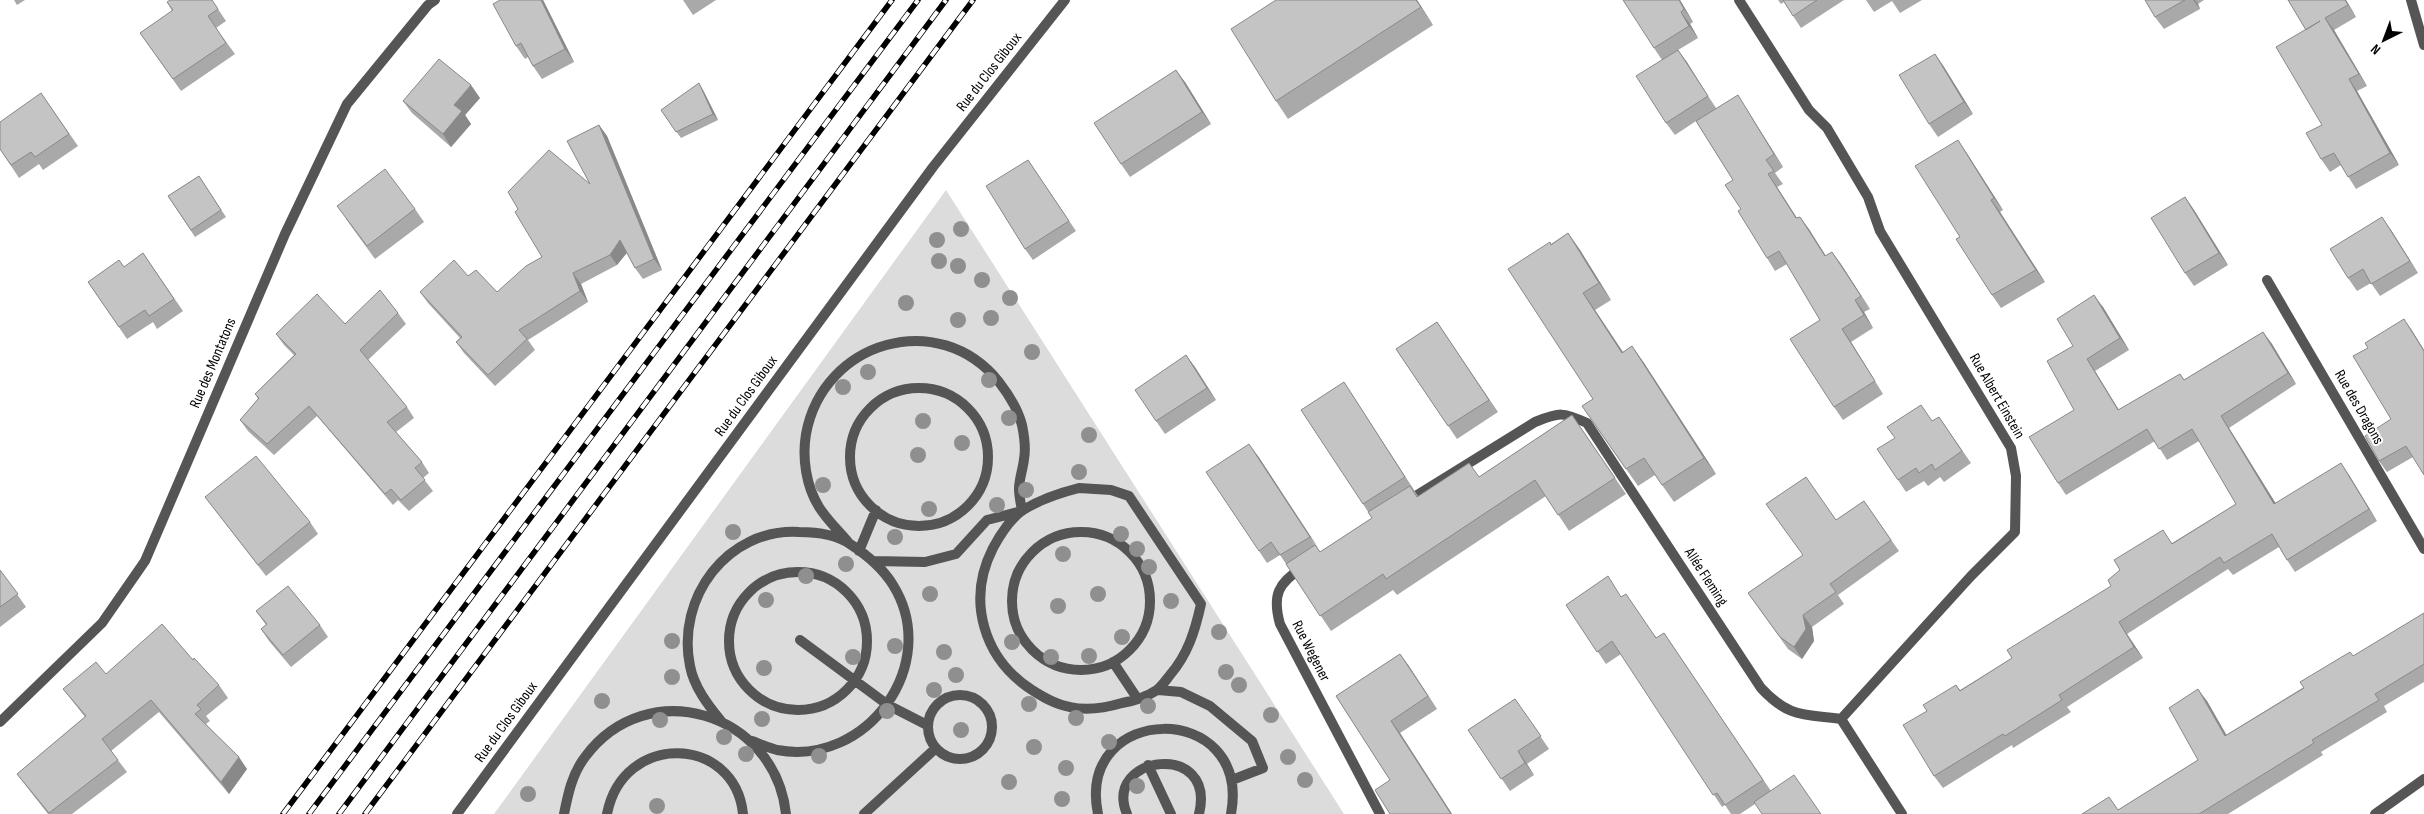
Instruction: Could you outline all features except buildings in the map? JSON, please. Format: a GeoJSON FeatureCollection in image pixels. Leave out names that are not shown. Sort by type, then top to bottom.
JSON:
{"type":"FeatureCollection","features":[{"type":"Feature","properties":{"kind":"street","name":"Rue des Montatons"},"geometry":{"type":"LineString","coordinates":[[0,722],[102,623],[144,561],[284,234],[347,104],[428,5],[435,0]]}},
{"type":"Feature","properties":{"kind":"street","name":"Rue du Clos Giboux"},"geometry":{"type":"LineString","coordinates":[[457,814],[933,167],[1065,0]]}},
{"type":"Feature","properties":{"kind":"street","name":"Rue Albert Einstein"},"geometry":{"type":"LineString","coordinates":[[1739,0],[1809,110],[1827,128],[1868,197],[1880,231],[2011,448],[2016,476],[2015,532],[1971,576],[1841,719]]}},
{"type":"Feature","properties":{"kind":"street"},"geometry":{"type":"LineString","coordinates":[[2411,0],[2424,44]]}},
{"type":"Feature","properties":{"kind":"street","name":"Rue des Dragons"},"geometry":{"type":"LineString","coordinates":[[2268,280],[2424,549]]}},
{"type":"Feature","properties":{"kind":"street"},"geometry":{"type":"LineString","coordinates":[[564,814],[570,785],[584,757],[606,734],[634,718],[664,711],[696,712],[721,721],[752,741],[777,750],[809,751],[839,744],[866,728],[888,705],[902,677],[908,646],[905,614],[894,585],[874,561],[848,542],[819,507],[807,478],[804,446],[810,415],[824,388],[845,364],[873,349],[903,341],[935,343],[965,353],[990,371],[1010,396],[1022,425],[1025,456],[1019,487],[1022,512]]}},
{"type":"Feature","properties":{"kind":"street"},"geometry":{"type":"LineString","coordinates":[[912,388],[932,389],[951,395],[967,406],[979,422],[986,440],[989,460],[985,479],[976,496],[962,511],[946,521],[926,525],[906,524],[888,518],[876,510],[860,491],[852,473],[850,453],[854,434],[863,417],[876,403],[893,392],[912,388]]}},
{"type":"Feature","properties":{"kind":"street","name":"Allée Fleming"},"geometry":{"type":"LineString","coordinates":[[1395,510],[1535,422],[1555,414],[1570,415],[1587,423],[1596,435],[1761,688],[1775,703],[1790,712],[1841,719]]}},
{"type":"Feature","properties":{"kind":"street"},"geometry":{"type":"LineString","coordinates":[[1158,690],[1181,662],[1195,634],[1201,604],[1129,496],[1111,490],[1079,488],[1048,496],[1022,512],[1000,535],[985,562],[980,594],[983,625],[994,654],[1014,678],[1044,698],[1070,707],[1101,709],[1158,690],[1181,692],[1210,706],[1252,741],[1263,768],[1232,780]]}},
{"type":"Feature","properties":{"kind":"street"},"geometry":{"type":"LineString","coordinates":[[859,550],[876,510]]}},
{"type":"Feature","properties":{"kind":"street"},"geometry":{"type":"LineString","coordinates":[[874,561],[926,562],[956,554],[987,520],[1022,512]]}},
{"type":"Feature","properties":{"kind":"street"},"geometry":{"type":"LineString","coordinates":[[721,721],[702,696],[690,667],[687,636],[693,605],[707,577],[729,554],[756,538],[764,536],[786,531],[818,532],[848,542]]}},
{"type":"Feature","properties":{"kind":"street"},"geometry":{"type":"LineString","coordinates":[[1074,532],[1094,533],[1129,551],[1141,566],[1148,584],[1150,604],[1147,623],[1138,641],[1124,655],[1113,662],[1088,670],[1050,663],[1034,651],[1022,636],[1014,617],[1012,598],[1016,578],[1025,561],[1038,546],[1055,537],[1074,532]]}},
{"type":"Feature","properties":{"kind":"street","name":"Rue Wegener"},"geometry":{"type":"LineString","coordinates":[[1312,561],[1287,577],[1280,587],[1276,599],[1280,624],[1380,814]]}},
{"type":"Feature","properties":{"kind":"street"},"geometry":{"type":"LineString","coordinates":[[791,572],[811,573],[820,576],[845,590],[857,606],[865,624],[867,644],[863,663],[854,681],[840,695],[824,705],[804,710],[785,709],[766,702],[750,691],[738,676],[730,657],[729,638],[732,619],[741,601],[755,587],[772,577],[791,572]]}},
{"type":"Feature","properties":{"kind":"street"},"geometry":{"type":"LineString","coordinates":[[800,640],[888,705],[927,725]]}},
{"type":"Feature","properties":{"kind":"street"},"geometry":{"type":"LineString","coordinates":[[1113,662],[1137,698]]}},
{"type":"Feature","properties":{"kind":"street"},"geometry":{"type":"LineString","coordinates":[[961,694],[973,697],[983,705],[990,715],[992,728],[989,740],[982,751],[971,757],[958,759],[946,756],[936,748],[929,738],[927,725],[931,713],[938,703],[948,696],[961,694]]}},
{"type":"Feature","properties":{"kind":"street"},"geometry":{"type":"LineString","coordinates":[[1841,719],[1902,814]]}},
{"type":"Feature","properties":{"kind":"street"},"geometry":{"type":"LineString","coordinates":[[1098,814],[1096,793],[1099,774],[1108,756],[1121,742],[1139,732],[1158,728],[1177,728],[1196,735],[1212,746],[1225,762],[1232,780],[1234,800],[1231,814]]}},
{"type":"Feature","properties":{"kind":"street"},"geometry":{"type":"LineString","coordinates":[[752,741],[772,766],[784,795],[786,814]]}},
{"type":"Feature","properties":{"kind":"street"},"geometry":{"type":"LineString","coordinates":[[864,814],[936,748]]}},
{"type":"Feature","properties":{"kind":"street"},"geometry":{"type":"LineString","coordinates":[[607,814],[610,799],[619,782],[632,768],[649,758],[668,753],[688,754],[707,760],[723,772],[735,787],[742,805],[743,814]]}},
{"type":"Feature","properties":{"kind":"street"},"geometry":{"type":"LineString","coordinates":[[1127,814],[1124,799],[1126,788],[1131,778],[1148,765],[1170,763],[1189,773],[1200,792],[1199,814]]}},
{"type":"Feature","properties":{"kind":"street"},"geometry":{"type":"LineString","coordinates":[[1148,765],[1171,814]]}},
{"type":"Feature","properties":{"kind":"street"},"geometry":{"type":"LineString","coordinates":[[2375,814],[2424,778]]}},
{"type":"Feature","properties":{"kind":"shaded area"},"geometry":{"type":"Polygon","coordinates":[[[946,190],[1344,814],[494,814],[946,190]]]}},
{"type":"Feature","properties":{"kind":"railway"},"geometry":{"type":"LineString","coordinates":[[283,814],[892,0]]}},
{"type":"Feature","properties":{"kind":"railway"},"geometry":{"type":"LineString","coordinates":[[309,814],[918,0]]}},
{"type":"Feature","properties":{"kind":"railway"},"geometry":{"type":"LineString","coordinates":[[339,814],[946,0]]}},
{"type":"Feature","properties":{"kind":"railway"},"geometry":{"type":"LineString","coordinates":[[365,814],[973,0]]}}]}
